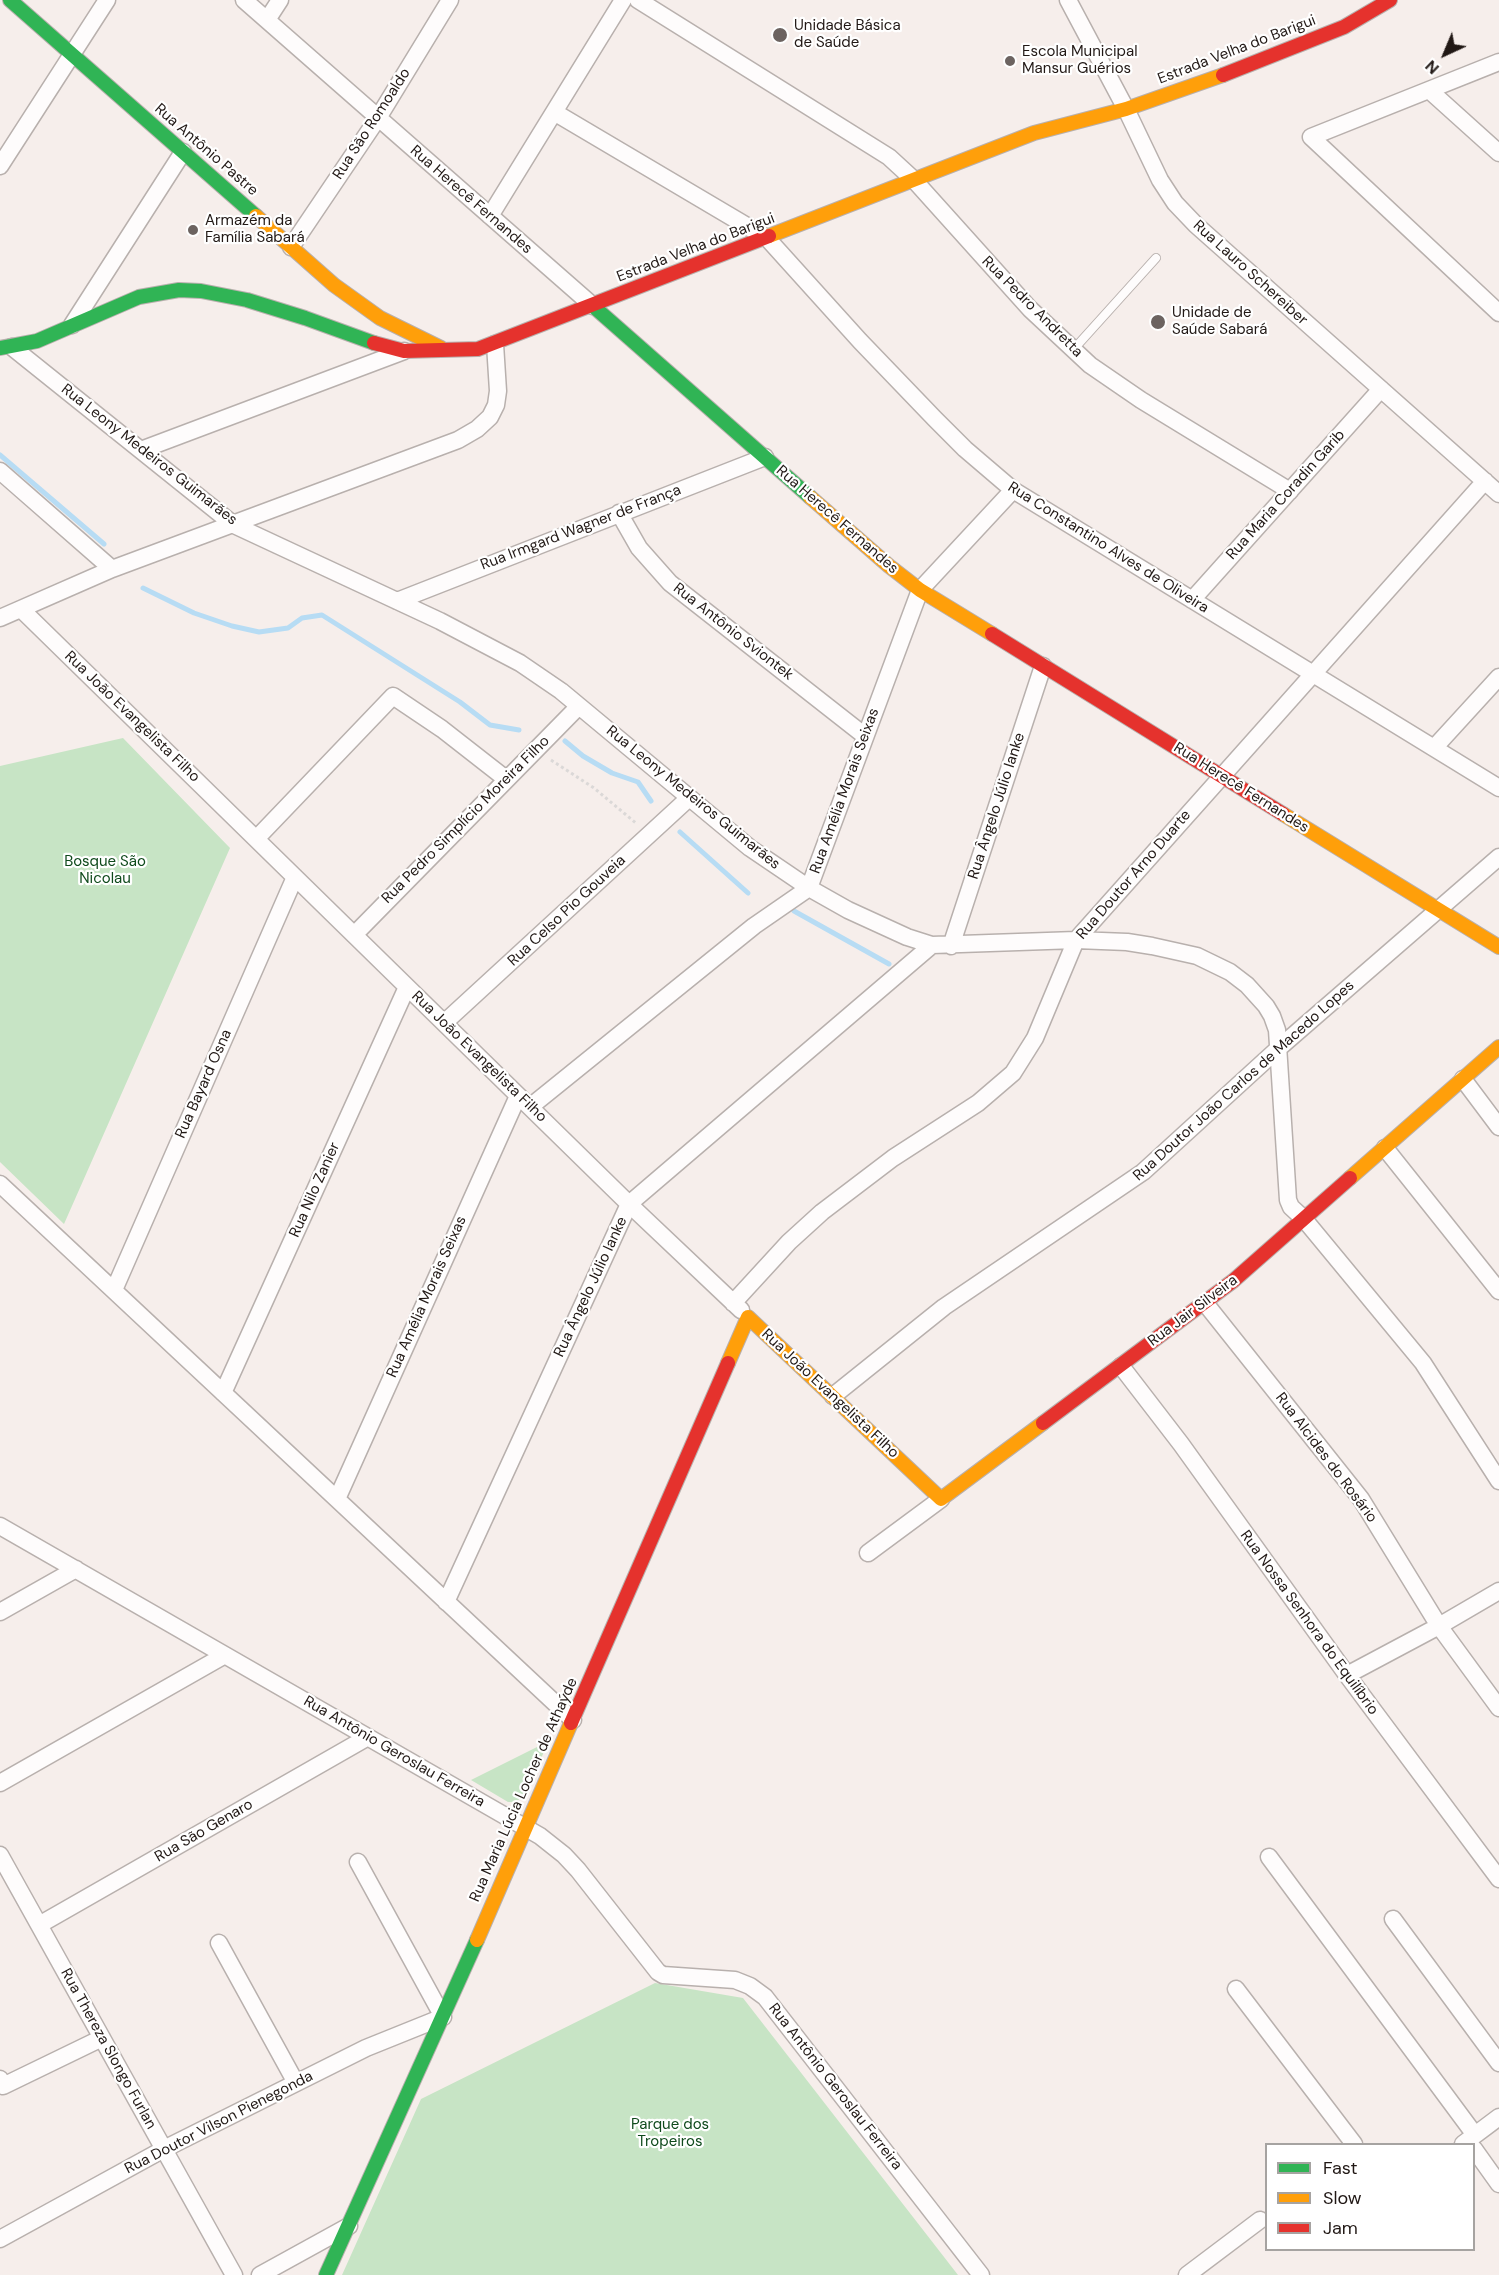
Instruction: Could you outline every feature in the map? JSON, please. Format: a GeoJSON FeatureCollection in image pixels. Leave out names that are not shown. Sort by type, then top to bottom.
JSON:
{"type":"FeatureCollection","features":[{"type":"Feature","properties":{"kind":"street","name":"Rua Antônio Pastre"},"geometry":{"type":"LineString","coordinates":[[10,0],[334,285],[380,318],[448,351]]}},
{"type":"Feature","properties":{"kind":"street"},"geometry":{"type":"LineString","coordinates":[[0,166],[107,0]]}},
{"type":"Feature","properties":{"kind":"street","name":"Rua Herecê Fernandes"},"geometry":{"type":"LineString","coordinates":[[244,0],[880,558],[920,590],[1499,947]]}},
{"type":"Feature","properties":{"kind":"street"},"geometry":{"type":"LineString","coordinates":[[267,20],[280,0]]}},
{"type":"Feature","properties":{"kind":"street","name":"Rua São Romoaldo"},"geometry":{"type":"LineString","coordinates":[[291,247],[378,118],[450,0]]}},
{"type":"Feature","properties":{"kind":"street"},"geometry":{"type":"LineString","coordinates":[[490,216],[623,0]]}},
{"type":"Feature","properties":{"kind":"street","name":"Rua Pedro Andretta"},"geometry":{"type":"LineString","coordinates":[[638,0],[877,149],[914,180],[1008,286],[1072,350],[1131,394],[1290,491]]}},
{"type":"Feature","properties":{"kind":"street","name":"Rua Lauro Schereiber"},"geometry":{"type":"LineString","coordinates":[[1068,0],[1126,109],[1160,180],[1186,215],[1499,494]]}},
{"type":"Feature","properties":{"kind":"street","name":"Estrada Velha do Barigui"},"geometry":{"type":"LineString","coordinates":[[6,348],[37,341],[139,297],[179,290],[226,295],[281,310],[376,345],[404,351],[478,349],[1045,130],[1126,109],[1280,53],[1344,27],[1390,0]]}},
{"type":"Feature","properties":{"kind":"street"},"geometry":{"type":"LineString","coordinates":[[1499,62],[1311,137],[1499,313]]}},
{"type":"Feature","properties":{"kind":"street"},"geometry":{"type":"LineString","coordinates":[[1429,90],[1499,153]]}},
{"type":"Feature","properties":{"kind":"street","name":"Rua Constantino Alves de Oliveira"},"geometry":{"type":"LineString","coordinates":[[554,112],[767,238],[934,419],[1013,490],[1499,788]]}},
{"type":"Feature","properties":{"kind":"street"},"geometry":{"type":"LineString","coordinates":[[71,326],[183,152]]}},
{"type":"Feature","properties":{"kind":"street"},"geometry":{"type":"LineString","coordinates":[[0,618],[112,569],[439,448],[477,429],[490,417],[496,405],[498,391],[495,344]]}},
{"type":"Feature","properties":{"kind":"street","name":"Rua Leony Medeiros Guimarães"},"geometry":{"type":"LineString","coordinates":[[6,348],[141,450],[234,525],[397,601],[520,663],[579,706],[750,848],[809,888],[876,924],[932,945],[1076,940],[1126,942],[1197,956],[1238,979],[1257,995],[1272,1016],[1280,1047],[1288,1200],[1294,1213],[1304,1219],[1423,1363],[1499,1481]]}},
{"type":"Feature","properties":{"kind":"street"},"geometry":{"type":"LineString","coordinates":[[141,450],[404,351]]}},
{"type":"Feature","properties":{"kind":"street","name":"Rua Maria Coradin Garib"},"geometry":{"type":"LineString","coordinates":[[1192,600],[1381,389]]}},
{"type":"Feature","properties":{"kind":"street","name":"Rua Irmgard Wagner de França"},"geometry":{"type":"LineString","coordinates":[[397,601],[765,457]]}},
{"type":"Feature","properties":{"kind":"street"},"geometry":{"type":"LineString","coordinates":[[0,471],[112,569]]}},
{"type":"Feature","properties":{"kind":"street","name":"Rua Doutor Arno Duarte"},"geometry":{"type":"LineString","coordinates":[[733,1303],[789,1242],[822,1212],[893,1158],[978,1103],[1013,1073],[1035,1038],[1076,940],[1485,481]]}},
{"type":"Feature","properties":{"kind":"street","name":"Rua Amélia Morais Seixas"},"geometry":{"type":"LineString","coordinates":[[337,1499],[524,1102],[754,926],[809,888],[920,590],[1013,490]]}},
{"type":"Feature","properties":{"kind":"street","name":"Rua Antônio Sviontek"},"geometry":{"type":"LineString","coordinates":[[619,513],[639,548],[670,582],[865,736]]}},
{"type":"Feature","properties":{"kind":"street","name":"Rua João Evangelista Filho"},"geometry":{"type":"LineString","coordinates":[[22,610],[629,1204],[941,1499]]}},
{"type":"Feature","properties":{"kind":"street","name":"Rua Ângelo Júlio Ianke"},"geometry":{"type":"LineString","coordinates":[[951,946],[1043,666]]}},
{"type":"Feature","properties":{"kind":"street"},"geometry":{"type":"LineString","coordinates":[[1434,748],[1499,677]]}},
{"type":"Feature","properties":{"kind":"street"},"geometry":{"type":"LineString","coordinates":[[256,839],[393,696],[442,729],[506,779]]}},
{"type":"Feature","properties":{"kind":"street","name":"Rua Pedro Simplício Moreira Filho"},"geometry":{"type":"LineString","coordinates":[[354,935],[579,706]]}},
{"type":"Feature","properties":{"kind":"street","name":"Rua Celso Pio Gouveia"},"geometry":{"type":"LineString","coordinates":[[444,1023],[689,798]]}},
{"type":"Feature","properties":{"kind":"street","name":"Rua Doutor João Carlos de Macedo Lopes"},"geometry":{"type":"LineString","coordinates":[[833,1396],[944,1307],[1143,1172],[1280,1047],[1499,857]]}},
{"type":"Feature","properties":{"kind":"street","name":"Rua Bayard Osna"},"geometry":{"type":"LineString","coordinates":[[114,1290],[295,877]]}},
{"type":"Feature","properties":{"kind":"street","name":"Rua Ângelo Júlio Ianke"},"geometry":{"type":"LineString","coordinates":[[446,1602],[629,1204],[932,945]]}},
{"type":"Feature","properties":{"kind":"street","name":"Rua Nilo Zanier"},"geometry":{"type":"LineString","coordinates":[[223,1393],[407,987]]}},
{"type":"Feature","properties":{"kind":"street","name":"Rua Jair Silveira"},"geometry":{"type":"LineString","coordinates":[[868,1553],[1205,1303],[1258,1260],[1499,1047]]}},
{"type":"Feature","properties":{"kind":"street"},"geometry":{"type":"LineString","coordinates":[[1463,1079],[1499,1127]]}},
{"type":"Feature","properties":{"kind":"street"},"geometry":{"type":"LineString","coordinates":[[1385,1148],[1499,1291]]}},
{"type":"Feature","properties":{"kind":"street"},"geometry":{"type":"LineString","coordinates":[[0,1184],[573,1720]]}},
{"type":"Feature","properties":{"kind":"street","name":"Rua Alcides do Rosário"},"geometry":{"type":"LineString","coordinates":[[1205,1303],[1361,1499],[1439,1626],[1499,1708]]}},
{"type":"Feature","properties":{"kind":"street","name":"Rua Maria Lúcia Locher de Athaýde"},"geometry":{"type":"LineString","coordinates":[[326,2275],[443,2017],[748,1317]]}},
{"type":"Feature","properties":{"kind":"street","name":"Rua Nossa Senhora do Equilíbrio"},"geometry":{"type":"LineString","coordinates":[[1121,1366],[1181,1444],[1347,1675],[1499,1879]]}},
{"type":"Feature","properties":{"kind":"street","name":"Rua Antônio Geroslau Ferreira"},"geometry":{"type":"LineString","coordinates":[[0,1526],[526,1827],[564,1855],[658,1972],[670,1977],[735,1980],[750,1986],[765,1997],[981,2275]]}},
{"type":"Feature","properties":{"kind":"street"},"geometry":{"type":"LineString","coordinates":[[0,1612],[76,1569]]}},
{"type":"Feature","properties":{"kind":"street"},"geometry":{"type":"LineString","coordinates":[[1347,1675],[1499,1591]]}},
{"type":"Feature","properties":{"kind":"street"},"geometry":{"type":"LineString","coordinates":[[0,1784],[225,1655]]}},
{"type":"Feature","properties":{"kind":"street","name":"Rua São Genaro"},"geometry":{"type":"LineString","coordinates":[[39,1925],[369,1737]]}},
{"type":"Feature","properties":{"kind":"street","name":"Rua Thereza Slongo Furlan"},"geometry":{"type":"LineString","coordinates":[[0,1855],[234,2275]]}},
{"type":"Feature","properties":{"kind":"street"},"geometry":{"type":"LineString","coordinates":[[1269,1857],[1470,2143],[1499,2117]]}},
{"type":"Feature","properties":{"kind":"street"},"geometry":{"type":"LineString","coordinates":[[358,1862],[443,2017]]}},
{"type":"Feature","properties":{"kind":"street"},"geometry":{"type":"LineString","coordinates":[[1393,1919],[1499,2063]]}},
{"type":"Feature","properties":{"kind":"street"},"geometry":{"type":"LineString","coordinates":[[219,1943],[296,2083]]}},
{"type":"Feature","properties":{"kind":"street"},"geometry":{"type":"LineString","coordinates":[[1236,1989],[1352,2143]]}},
{"type":"Feature","properties":{"kind":"street","name":"Rua Doutor Vilson Pienegonda"},"geometry":{"type":"LineString","coordinates":[[0,2239],[164,2149],[383,2041],[443,2017]]}},
{"type":"Feature","properties":{"kind":"street"},"geometry":{"type":"LineString","coordinates":[[0,2079],[3,2086],[102,2038]]}},
{"type":"Feature","properties":{"kind":"street"},"geometry":{"type":"LineString","coordinates":[[1475,2150],[1499,2184]]}},
{"type":"Feature","properties":{"kind":"street"},"geometry":{"type":"LineString","coordinates":[[1187,2275],[1260,2220]]}},
{"type":"Feature","properties":{"kind":"street"},"geometry":{"type":"LineString","coordinates":[[260,2275],[349,2226]]}},
{"type":"Feature","properties":{"kind":"lane"},"geometry":{"type":"LineString","coordinates":[[1072,350],[1156,258]]}},
{"type":"Feature","properties":{"kind":"path"},"geometry":{"type":"LineString","coordinates":[[535,750],[594,788],[624,811],[649,835]]}},
{"type":"Feature","properties":{"kind":"green space","name":"Bosque São Nicolau"},"geometry":{"type":"Polygon","coordinates":[[[123,738],[230,848],[64,1224],[0,1162],[0,766],[123,738]]]}},
{"type":"Feature","properties":{"kind":"green space"},"geometry":{"type":"Polygon","coordinates":[[[549,1741],[524,1795],[516,1802],[508,1802],[471,1780],[549,1741]]]}},
{"type":"Feature","properties":{"kind":"green space","name":"Parque dos Tropeiros"},"geometry":{"type":"Polygon","coordinates":[[[655,1983],[743,1998],[958,2275],[342,2275],[421,2099],[655,1983]]]}},
{"type":"Feature","properties":{"kind":"waterway"},"geometry":{"type":"LineString","coordinates":[[0,455],[104,544]]}},
{"type":"Feature","properties":{"kind":"waterway"},"geometry":{"type":"LineString","coordinates":[[143,588],[194,613],[232,626],[259,632],[288,628],[302,618],[322,615],[460,702],[490,725],[519,730]]}},
{"type":"Feature","properties":{"kind":"waterway"},"geometry":{"type":"LineString","coordinates":[[565,741],[583,756],[612,773],[638,782],[651,801]]}},
{"type":"Feature","properties":{"kind":"waterway"},"geometry":{"type":"LineString","coordinates":[[680,832],[748,893]]}},
{"type":"Feature","properties":{"kind":"waterway"},"geometry":{"type":"LineString","coordinates":[[794,911],[889,964]]}},
{"type":"Feature","properties":{"kind":"traffic: fast"},"geometry":{"type":"LineString","coordinates":[[10,0],[256,216]]}},
{"type":"Feature","properties":{"kind":"traffic: fast"},"geometry":{"type":"LineString","coordinates":[[0,348],[37,341],[139,297],[179,290],[201,291],[247,300],[374,343]]}},
{"type":"Feature","properties":{"kind":"traffic: fast"},"geometry":{"type":"LineString","coordinates":[[593,306],[810,497]]}},
{"type":"Feature","properties":{"kind":"traffic: fast"},"geometry":{"type":"LineString","coordinates":[[326,2275],[477,1940]]}},
{"type":"Feature","properties":{"kind":"traffic: slow"},"geometry":{"type":"LineString","coordinates":[[769,236],[1034,133],[1126,109],[1223,75]]}},
{"type":"Feature","properties":{"kind":"traffic: slow"},"geometry":{"type":"LineString","coordinates":[[256,216],[334,285],[380,318],[441,348]]}},
{"type":"Feature","properties":{"kind":"traffic: slow"},"geometry":{"type":"LineString","coordinates":[[810,497],[920,590],[992,634]]}},
{"type":"Feature","properties":{"kind":"traffic: slow"},"geometry":{"type":"LineString","coordinates":[[1283,814],[1499,947]]}},
{"type":"Feature","properties":{"kind":"traffic: slow"},"geometry":{"type":"LineString","coordinates":[[1350,1178],[1499,1047]]}},
{"type":"Feature","properties":{"kind":"traffic: slow"},"geometry":{"type":"LineString","coordinates":[[728,1363],[748,1317],[941,1499],[1043,1423]]}},
{"type":"Feature","properties":{"kind":"traffic: slow"},"geometry":{"type":"LineString","coordinates":[[477,1940],[571,1723]]}},
{"type":"Feature","properties":{"kind":"traffic: jam"},"geometry":{"type":"LineString","coordinates":[[1223,75],[1344,27],[1390,0]]}},
{"type":"Feature","properties":{"kind":"traffic: jam"},"geometry":{"type":"LineString","coordinates":[[374,343],[404,351],[478,349],[769,236]]}},
{"type":"Feature","properties":{"kind":"traffic: jam"},"geometry":{"type":"LineString","coordinates":[[992,634],[1283,814]]}},
{"type":"Feature","properties":{"kind":"traffic: jam"},"geometry":{"type":"LineString","coordinates":[[1043,1423],[1233,1281],[1350,1178]]}},
{"type":"Feature","properties":{"kind":"traffic: jam"},"geometry":{"type":"LineString","coordinates":[[571,1723],[728,1363]]}},
{"type":"Feature","properties":{"kind":"place","name":"Unidade Básica de Saúde"},"geometry":{"type":"Point","coordinates":[780,35]}},
{"type":"Feature","properties":{"kind":"place","name":"Escola Municipal Mansur Guérios"},"geometry":{"type":"Point","coordinates":[1010,61]}},
{"type":"Feature","properties":{"kind":"place","name":"Armazém da Família Sabará"},"geometry":{"type":"Point","coordinates":[193,230]}},
{"type":"Feature","properties":{"kind":"place","name":"Unidade de Saúde Sabará"},"geometry":{"type":"Point","coordinates":[1158,322]}}]}
